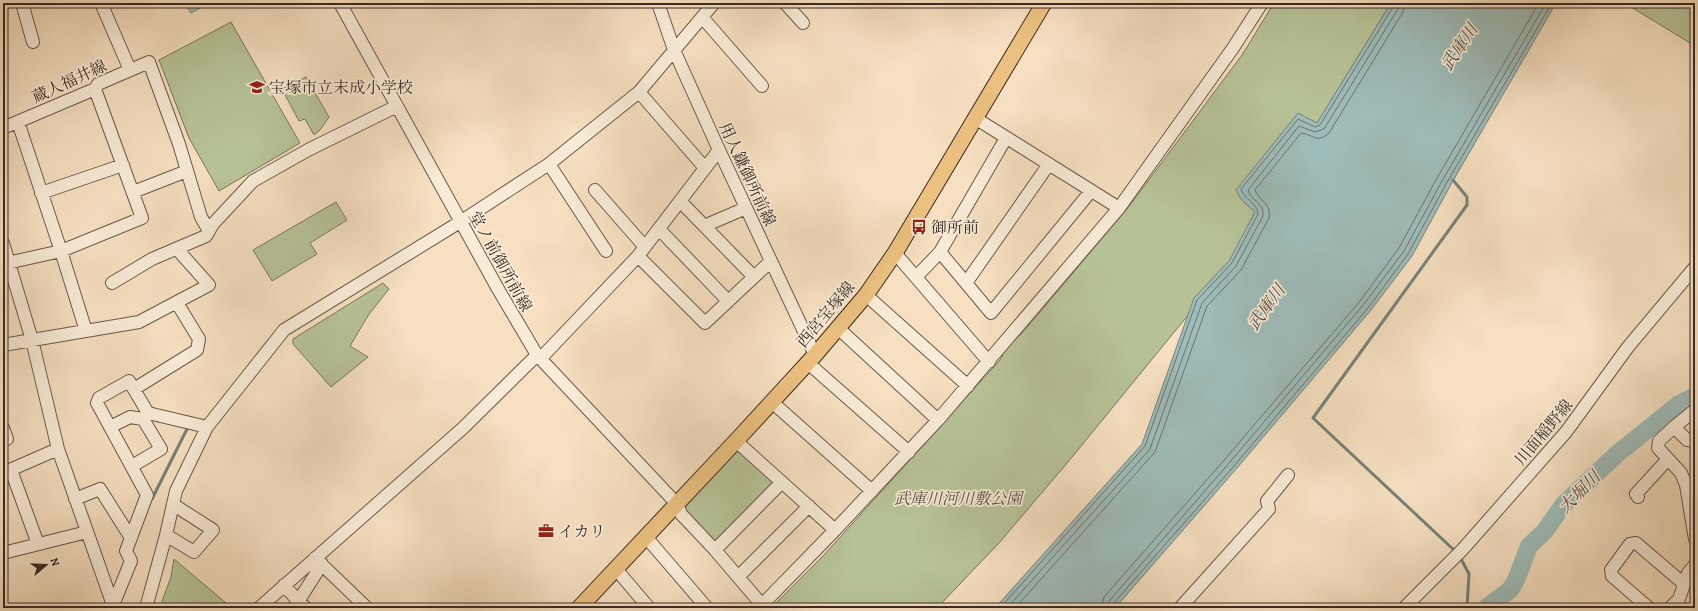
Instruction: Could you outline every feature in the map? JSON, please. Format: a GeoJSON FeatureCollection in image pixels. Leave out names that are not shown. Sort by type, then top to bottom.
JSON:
{"type":"FeatureCollection","features":[{"type":"Feature","properties":{"kind":"main road","name":"西宮宝塚線"},"geometry":{"type":"LineString","coordinates":[[584,606],[616,569],[811,359],[866,295],[895,253],[1037,10],[1044,3]]}},
{"type":"Feature","properties":{"kind":"street"},"geometry":{"type":"LineString","coordinates":[[22,3],[33,42]]}},
{"type":"Feature","properties":{"kind":"street"},"geometry":{"type":"LineString","coordinates":[[101,3],[130,70]]}},
{"type":"Feature","properties":{"kind":"street","name":"堂ノ前御所前線"},"geometry":{"type":"LineString","coordinates":[[340,3],[460,222],[538,357],[677,504],[681,514],[715,550],[760,606]]}},
{"type":"Feature","properties":{"kind":"street","name":"用人鎌御所前線"},"geometry":{"type":"LineString","coordinates":[[658,3],[674,50],[771,261],[811,359]]}},
{"type":"Feature","properties":{"kind":"street"},"geometry":{"type":"LineString","coordinates":[[146,608],[174,505],[176,491],[207,427],[284,330],[460,222],[549,164],[639,92],[714,3]]}},
{"type":"Feature","properties":{"kind":"street"},"geometry":{"type":"LineString","coordinates":[[785,3],[803,23]]}},
{"type":"Feature","properties":{"kind":"street"},"geometry":{"type":"LineString","coordinates":[[760,606],[835,530],[938,420],[1119,208],[1233,48],[1262,3]]}},
{"type":"Feature","properties":{"kind":"street"},"geometry":{"type":"LineString","coordinates":[[702,17],[762,86]]}},
{"type":"Feature","properties":{"kind":"street","name":"蔵人福井線"},"geometry":{"type":"LineString","coordinates":[[3,128],[95,89],[98,84],[149,62],[187,171]]}},
{"type":"Feature","properties":{"kind":"street"},"geometry":{"type":"LineString","coordinates":[[6,263],[61,251],[142,218],[95,89]]}},
{"type":"Feature","properties":{"kind":"street"},"geometry":{"type":"LineString","coordinates":[[639,92],[705,168]]}},
{"type":"Feature","properties":{"kind":"street"},"geometry":{"type":"LineString","coordinates":[[112,282],[152,259],[206,236],[213,224],[253,181],[308,150],[397,106]]}},
{"type":"Feature","properties":{"kind":"street"},"geometry":{"type":"LineString","coordinates":[[975,118],[1119,208]]}},
{"type":"Feature","properties":{"kind":"street"},"geometry":{"type":"LineString","coordinates":[[18,122],[86,331]]}},
{"type":"Feature","properties":{"kind":"street"},"geometry":{"type":"LineString","coordinates":[[916,277],[940,252],[1006,138]]}},
{"type":"Feature","properties":{"kind":"street"},"geometry":{"type":"LineString","coordinates":[[259,608],[284,585],[318,561],[538,357],[642,252],[719,150]]}},
{"type":"Feature","properties":{"kind":"street"},"geometry":{"type":"LineString","coordinates":[[549,164],[606,251]]}},
{"type":"Feature","properties":{"kind":"street"},"geometry":{"type":"LineString","coordinates":[[966,284],[1049,164]]}},
{"type":"Feature","properties":{"kind":"street"},"geometry":{"type":"LineString","coordinates":[[41,193],[123,165]]}},
{"type":"Feature","properties":{"kind":"street"},"geometry":{"type":"LineString","coordinates":[[133,192],[187,171],[201,217],[209,231]]}},
{"type":"Feature","properties":{"kind":"street"},"geometry":{"type":"LineString","coordinates":[[595,190],[642,252],[705,323],[771,261]]}},
{"type":"Feature","properties":{"kind":"street"},"geometry":{"type":"LineString","coordinates":[[940,252],[991,313],[1091,191]]}},
{"type":"Feature","properties":{"kind":"street"},"geometry":{"type":"LineString","coordinates":[[680,202],[754,277]]}},
{"type":"Feature","properties":{"kind":"street"},"geometry":{"type":"LineString","coordinates":[[704,226],[746,208]]}},
{"type":"Feature","properties":{"kind":"street"},"geometry":{"type":"LineString","coordinates":[[659,229],[728,301]]}},
{"type":"Feature","properties":{"kind":"street"},"geometry":{"type":"LineString","coordinates":[[3,243],[6,263],[32,340],[58,449],[113,607]]}},
{"type":"Feature","properties":{"kind":"street"},"geometry":{"type":"LineString","coordinates":[[3,345],[139,322],[209,285],[177,248]]}},
{"type":"Feature","properties":{"kind":"street"},"geometry":{"type":"LineString","coordinates":[[895,253],[989,362]]}},
{"type":"Feature","properties":{"kind":"street","name":"川面稲野線"},"geometry":{"type":"LineString","coordinates":[[1404,608],[1463,549],[1566,432],[1628,347],[1695,267]]}},
{"type":"Feature","properties":{"kind":"street"},"geometry":{"type":"LineString","coordinates":[[866,295],[968,386]]}},
{"type":"Feature","properties":{"kind":"street"},"geometry":{"type":"LineString","coordinates":[[134,389],[196,350],[199,339],[177,303]]}},
{"type":"Feature","properties":{"kind":"street"},"geometry":{"type":"LineString","coordinates":[[838,328],[938,420]]}},
{"type":"Feature","properties":{"kind":"street"},"geometry":{"type":"LineString","coordinates":[[811,359],[909,452]]}},
{"type":"Feature","properties":{"kind":"street"},"geometry":{"type":"LineString","coordinates":[[113,607],[131,562],[126,551],[147,495],[97,403],[99,398],[129,381],[161,449],[132,466]]}},
{"type":"Feature","properties":{"kind":"street"},"geometry":{"type":"LineString","coordinates":[[772,402],[872,491]]}},
{"type":"Feature","properties":{"kind":"street"},"geometry":{"type":"LineString","coordinates":[[1695,410],[1658,441],[1657,444],[1658,448],[1691,486],[1695,539]]}},
{"type":"Feature","properties":{"kind":"street"},"geometry":{"type":"LineString","coordinates":[[110,427],[130,417],[146,416],[207,427]]}},
{"type":"Feature","properties":{"kind":"street"},"geometry":{"type":"LineString","coordinates":[[1674,427],[1687,440],[1695,442]]}},
{"type":"Feature","properties":{"kind":"street"},"geometry":{"type":"LineString","coordinates":[[736,441],[835,530]]}},
{"type":"Feature","properties":{"kind":"street"},"geometry":{"type":"LineString","coordinates":[[38,544],[7,471],[58,449]]}},
{"type":"Feature","properties":{"kind":"street"},"geometry":{"type":"LineString","coordinates":[[1636,495],[1668,459]]}},
{"type":"Feature","properties":{"kind":"street"},"geometry":{"type":"LineString","coordinates":[[1180,608],[1269,510],[1267,501],[1288,475]]}},
{"type":"Feature","properties":{"kind":"street"},"geometry":{"type":"LineString","coordinates":[[715,550],[782,482]]}},
{"type":"Feature","properties":{"kind":"street"},"geometry":{"type":"LineString","coordinates":[[76,499],[100,489],[131,538]]}},
{"type":"Feature","properties":{"kind":"street"},"geometry":{"type":"LineString","coordinates":[[166,535],[194,552],[213,530],[174,505]]}},
{"type":"Feature","properties":{"kind":"street"},"geometry":{"type":"LineString","coordinates":[[738,577],[809,506]]}},
{"type":"Feature","properties":{"kind":"street"},"geometry":{"type":"LineString","coordinates":[[3,553],[87,532]]}},
{"type":"Feature","properties":{"kind":"street"},"geometry":{"type":"LineString","coordinates":[[646,537],[707,608]]}},
{"type":"Feature","properties":{"kind":"street"},"geometry":{"type":"LineString","coordinates":[[1649,608],[1612,576],[1611,570],[1630,544],[1636,543],[1684,584]]}},
{"type":"Feature","properties":{"kind":"street"},"geometry":{"type":"LineString","coordinates":[[300,606],[318,561]]}},
{"type":"Feature","properties":{"kind":"street"},"geometry":{"type":"LineString","coordinates":[[318,561],[366,608]]}},
{"type":"Feature","properties":{"kind":"street"},"geometry":{"type":"LineString","coordinates":[[1670,608],[1679,599],[1688,573],[1695,565]]}},
{"type":"Feature","properties":{"kind":"street"},"geometry":{"type":"LineString","coordinates":[[616,569],[649,608]]}},
{"type":"Feature","properties":{"kind":"street"},"geometry":{"type":"LineString","coordinates":[[284,585],[300,606]]}},
{"type":"Feature","properties":{"kind":"green space","name":"武庫川河川敷公園"},"geometry":{"type":"Polygon","coordinates":[[[1274,3],[1391,3],[1317,124],[1241,199],[1255,212],[1229,265],[1068,462],[999,543],[937,608],[771,608],[824,555],[1000,360],[1007,347],[1023,332],[1127,209],[1242,55],[1274,3]]]}},
{"type":"Feature","properties":{"kind":"green space"},"geometry":{"type":"Polygon","coordinates":[[[1634,3],[1695,3],[1695,46],[1631,7],[1634,3]]]}},
{"type":"Feature","properties":{"kind":"green space"},"geometry":{"type":"Polygon","coordinates":[[[231,22],[300,143],[219,191],[189,138],[159,60],[231,22]]]}},
{"type":"Feature","properties":{"kind":"green space"},"geometry":{"type":"Polygon","coordinates":[[[306,77],[329,117],[320,130],[314,135],[305,119],[299,121],[282,89],[306,77]]]}},
{"type":"Feature","properties":{"kind":"green space"},"geometry":{"type":"Polygon","coordinates":[[[336,202],[347,220],[310,243],[317,254],[272,281],[253,250],[336,202]]]}},
{"type":"Feature","properties":{"kind":"green space"},"geometry":{"type":"Polygon","coordinates":[[[383,283],[389,289],[369,314],[350,346],[368,357],[331,387],[293,344],[293,339],[383,283]]]}},
{"type":"Feature","properties":{"kind":"green space"},"geometry":{"type":"Polygon","coordinates":[[[739,449],[776,482],[714,543],[683,508],[739,449]]]}},
{"type":"Feature","properties":{"kind":"green space"},"geometry":{"type":"Polygon","coordinates":[[[174,559],[232,608],[160,607],[171,577],[174,559]]]}},
{"type":"Feature","properties":{"kind":"water"},"geometry":{"type":"Polygon","coordinates":[[[185,3],[209,3],[191,13],[185,3]]]}},
{"type":"Feature","properties":{"kind":"water","name":"武庫川"},"geometry":{"type":"Polygon","coordinates":[[[1391,3],[1556,3],[1450,186],[1412,256],[1371,310],[1237,468],[1115,608],[995,608],[1142,444],[1194,298],[1229,261],[1255,212],[1241,199],[1236,190],[1298,113],[1317,123],[1391,3]]]}},
{"type":"Feature","properties":{"kind":"waterway"},"geometry":{"type":"LineString","coordinates":[[1453,180],[1467,197],[1467,205],[1313,418],[1455,551]]}},
{"type":"Feature","properties":{"kind":"waterway","name":"大堀川"},"geometry":{"type":"LineString","coordinates":[[1486,608],[1510,590],[1516,580],[1529,546],[1544,532],[1564,504],[1617,454],[1679,404],[1695,396]]}},
{"type":"Feature","properties":{"kind":"waterway"},"geometry":{"type":"LineString","coordinates":[[152,499],[188,427]]}},
{"type":"Feature","properties":{"kind":"waterway"},"geometry":{"type":"LineString","coordinates":[[1459,555],[1469,574],[1467,608]]}},
{"type":"Feature","properties":{"kind":"place","name":"宝塚市立末成小学校"},"geometry":{"type":"Point","coordinates":[257,87]}},
{"type":"Feature","properties":{"kind":"place","name":"御所前"},"geometry":{"type":"Point","coordinates":[919,227]}},
{"type":"Feature","properties":{"kind":"place","name":"イカリ"},"geometry":{"type":"Point","coordinates":[546,531]}}]}
